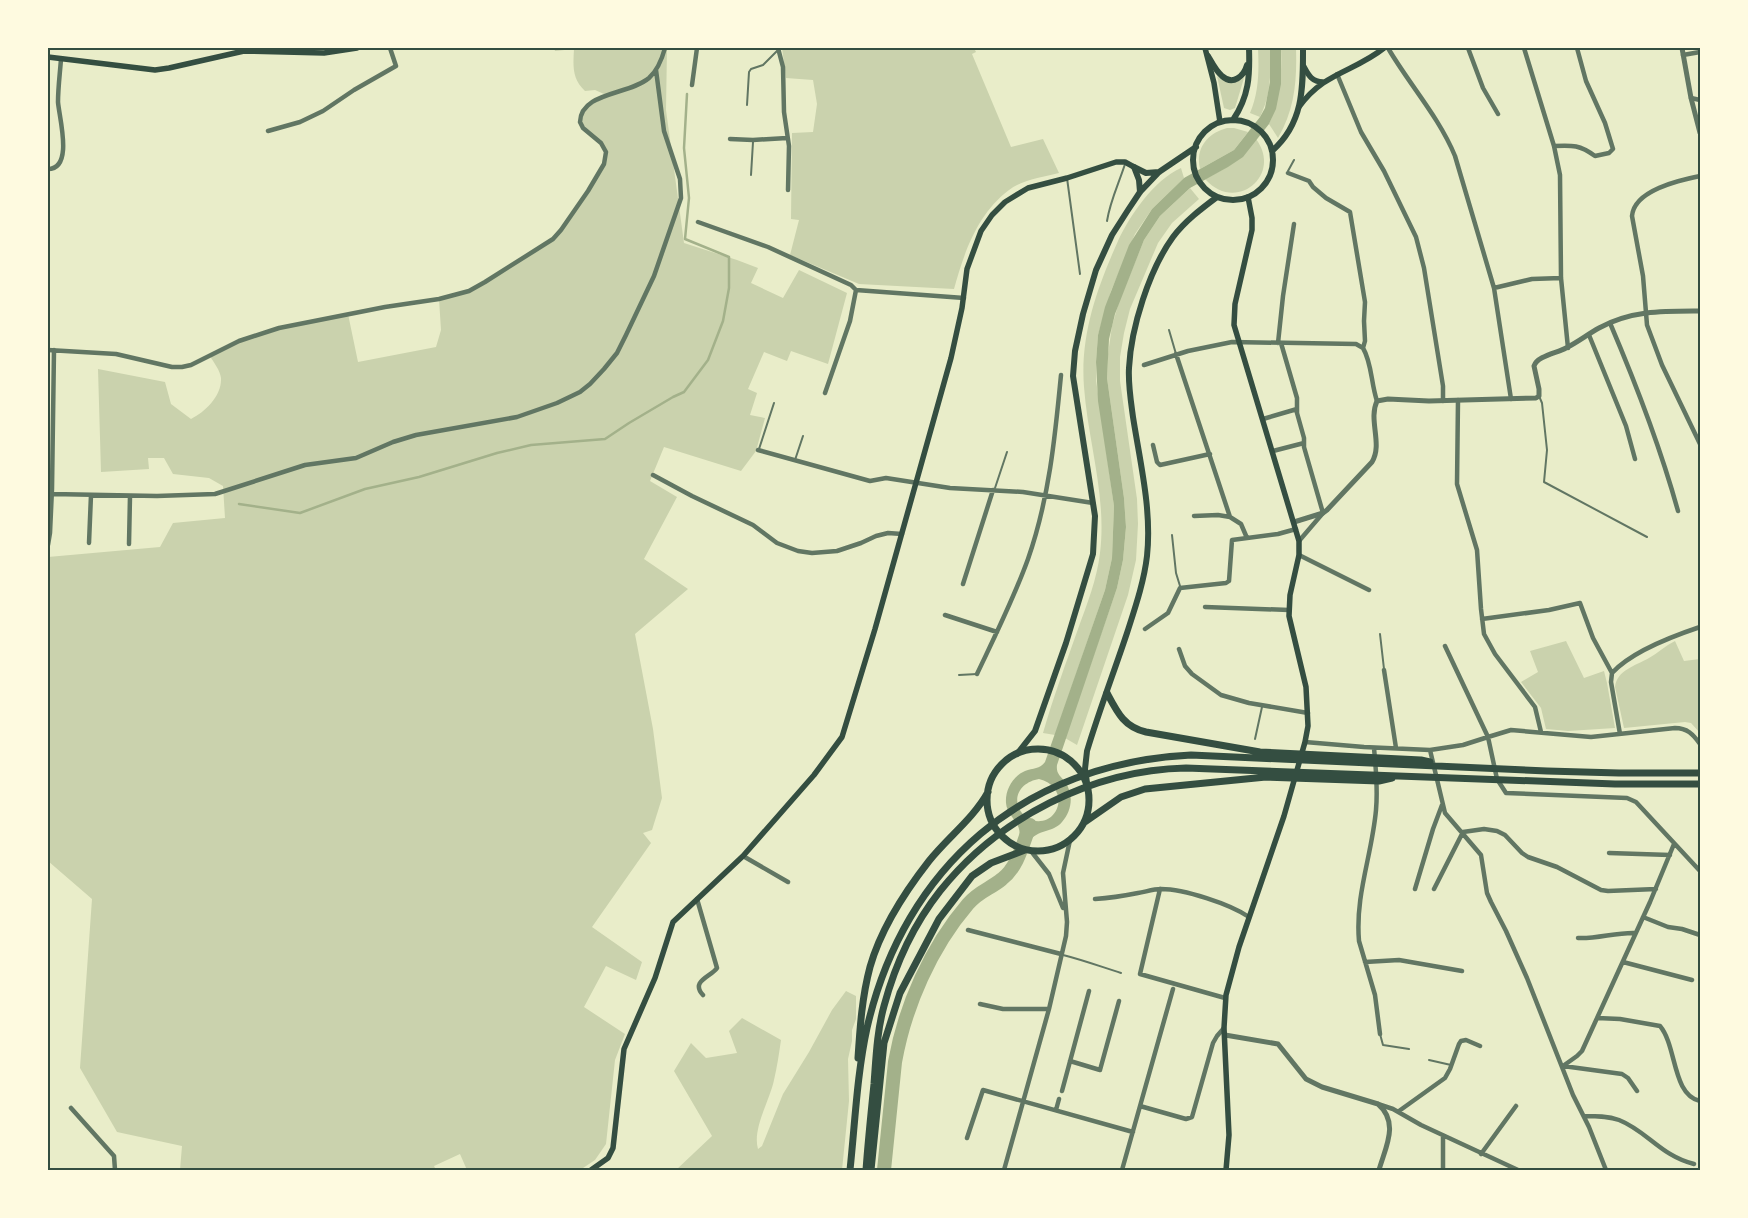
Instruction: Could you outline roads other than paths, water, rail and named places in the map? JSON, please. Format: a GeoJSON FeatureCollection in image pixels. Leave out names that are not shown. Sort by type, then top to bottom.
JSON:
{"type":"FeatureCollection","features":[{"type":"Feature","properties":{"kind":"highway"},"geometry":{"type":"LineString","coordinates":[[1106,694],[1120,718],[1139,731],[1285,757]]}},
{"type":"Feature","properties":{"kind":"highway"},"geometry":{"type":"LineString","coordinates":[[849,1170],[863,1005],[870,967],[891,918],[915,880],[939,850],[978,808],[999,768],[1017,754],[1035,749],[1054,752],[1072,762],[1081,772],[1087,783],[1089,809],[1085,822],[1078,833],[1070,840],[1057,848],[1044,851],[1028,850],[1013,845],[998,831],[991,819],[988,806],[988,792]]}},
{"type":"Feature","properties":{"kind":"highway"},"geometry":{"type":"LineString","coordinates":[[849,1170],[863,1051],[869,1020],[881,978],[897,942],[927,890],[951,860],[976,836],[1036,796],[1102,769],[1138,761],[1197,755],[1421,760],[1446,766],[1619,773],[1700,773]]}},
{"type":"Feature","properties":{"kind":"highway"},"geometry":{"type":"LineString","coordinates":[[866,1170],[877,1038],[888,993],[905,950],[936,897],[960,868],[1004,830],[1039,808],[1111,779],[1138,773],[1186,768],[1379,781],[1405,776],[1614,784],[1700,784]]}},
{"type":"Feature","properties":{"kind":"highway"},"geometry":{"type":"LineString","coordinates":[[1085,822],[1121,797],[1145,789],[1255,778],[1281,773]]}},
{"type":"Feature","properties":{"kind":"highway"},"geometry":{"type":"LineString","coordinates":[[870,1170],[884,1043],[900,993],[931,932],[954,897],[972,876],[980,869],[1010,855],[1028,850]]}},
{"type":"Feature","properties":{"kind":"main road"},"geometry":{"type":"LineString","coordinates":[[48,57],[155,70],[169,68],[229,50],[324,53],[357,48]]}},
{"type":"Feature","properties":{"kind":"main road"},"geometry":{"type":"LineString","coordinates":[[1205,48],[1220,122]]}},
{"type":"Feature","properties":{"kind":"main road"},"geometry":{"type":"LineString","coordinates":[[1299,108],[1302,91],[1303,48]]}},
{"type":"Feature","properties":{"kind":"main road"},"geometry":{"type":"LineString","coordinates":[[1272,151],[1286,138],[1299,108],[1308,95],[1323,82],[1386,48]]}},
{"type":"Feature","properties":{"kind":"main road"},"geometry":{"type":"LineString","coordinates":[[1208,56],[1224,78],[1234,80],[1244,72],[1250,50]]}},
{"type":"Feature","properties":{"kind":"main road"},"geometry":{"type":"LineString","coordinates":[[1233,120],[1247,93],[1250,50]]}},
{"type":"Feature","properties":{"kind":"main road"},"geometry":{"type":"LineString","coordinates":[[1303,65],[1311,78],[1316,82],[1323,82]]}},
{"type":"Feature","properties":{"kind":"main road"},"geometry":{"type":"LineString","coordinates":[[1017,754],[1035,731],[1066,644],[1089,569],[1095,536],[1093,503],[1074,376],[1075,351],[1079,328],[1096,270],[1112,235],[1140,192],[1159,172],[1196,146],[1208,130],[1220,122],[1233,120],[1255,127],[1267,139],[1272,151],[1272,170],[1260,190],[1248,197],[1227,200],[1217,197],[1205,189],[1197,176],[1194,162],[1196,146]]}},
{"type":"Feature","properties":{"kind":"main road"},"geometry":{"type":"LineString","coordinates":[[590,1170],[608,1158],[613,1148],[624,1049],[655,978],[673,922],[743,856],[814,775],[842,737],[902,534],[951,358],[964,298],[967,269],[981,231],[992,215],[1005,202],[1019,192],[1038,184],[1067,178],[1116,162],[1125,162],[1146,173],[1159,172]]}},
{"type":"Feature","properties":{"kind":"main road"},"geometry":{"type":"LineString","coordinates":[[1134,167],[1139,180],[1140,192]]}},
{"type":"Feature","properties":{"kind":"main road"},"geometry":{"type":"LineString","coordinates":[[1087,783],[1085,769],[1087,751],[1135,608],[1147,556],[1146,504],[1128,371],[1135,325],[1147,289],[1159,261],[1172,238],[1188,220],[1217,197]]}},
{"type":"Feature","properties":{"kind":"main road"},"geometry":{"type":"LineString","coordinates":[[1226,1170],[1229,1135],[1224,1028],[1226,998],[1232,970],[1282,824],[1305,742],[1308,714],[1306,687],[1290,623],[1289,610],[1299,541],[1235,329],[1234,313],[1252,230],[1248,197]]}},
{"type":"Feature","properties":{"kind":"street"},"geometry":{"type":"LineString","coordinates":[[268,131],[300,122],[394,69],[396,66],[390,48]]}},
{"type":"Feature","properties":{"kind":"street"},"geometry":{"type":"LineString","coordinates":[[48,350],[116,354],[172,367],[182,367],[199,362],[239,341],[279,328],[377,308],[438,299],[469,290],[544,246],[561,230],[588,191],[605,158],[604,147],[583,128],[580,122],[584,110],[596,100],[642,83],[656,70],[666,48]]}},
{"type":"Feature","properties":{"kind":"street"},"geometry":{"type":"LineString","coordinates":[[692,86],[697,48]]}},
{"type":"Feature","properties":{"kind":"street"},"geometry":{"type":"LineString","coordinates":[[778,48],[784,76],[784,112],[789,146],[788,190]]}},
{"type":"Feature","properties":{"kind":"street"},"geometry":{"type":"LineString","coordinates":[[1386,48],[1423,101],[1451,146],[1494,288],[1511,399]]}},
{"type":"Feature","properties":{"kind":"street"},"geometry":{"type":"LineString","coordinates":[[1468,48],[1483,88],[1498,114]]}},
{"type":"Feature","properties":{"kind":"street"},"geometry":{"type":"LineString","coordinates":[[1524,48],[1554,146],[1560,180],[1561,278],[1568,348]]}},
{"type":"Feature","properties":{"kind":"street"},"geometry":{"type":"LineString","coordinates":[[1554,146],[1570,145],[1583,148],[1595,156],[1609,153],[1613,149],[1605,123],[1586,81],[1576,48]]}},
{"type":"Feature","properties":{"kind":"street"},"geometry":{"type":"LineString","coordinates":[[1682,48],[1691,98],[1700,133]]}},
{"type":"Feature","properties":{"kind":"street"},"geometry":{"type":"LineString","coordinates":[[1683,55],[1700,52]]}},
{"type":"Feature","properties":{"kind":"street"},"geometry":{"type":"LineString","coordinates":[[48,169],[57,166],[63,150],[58,104],[61,59]]}},
{"type":"Feature","properties":{"kind":"street"},"geometry":{"type":"LineString","coordinates":[[50,490],[130,496],[215,494],[305,465],[356,458],[393,442],[416,435],[517,417],[534,412],[580,392],[590,384],[616,353],[636,318],[654,276],[681,198],[680,179],[664,131],[656,70]]}},
{"type":"Feature","properties":{"kind":"street"},"geometry":{"type":"LineString","coordinates":[[1337,74],[1361,132],[1384,171],[1419,247],[1443,386],[1443,401]]}},
{"type":"Feature","properties":{"kind":"street"},"geometry":{"type":"LineString","coordinates":[[1691,98],[1700,100]]}},
{"type":"Feature","properties":{"kind":"street"},"geometry":{"type":"LineString","coordinates":[[730,139],[788,138]]}},
{"type":"Feature","properties":{"kind":"street"},"geometry":{"type":"LineString","coordinates":[[1288,172],[1308,181],[1326,198],[1350,212],[1364,294],[1365,340],[1363,348]]}},
{"type":"Feature","properties":{"kind":"street"},"geometry":{"type":"LineString","coordinates":[[1700,176],[1665,185],[1646,195],[1634,207],[1632,216],[1643,276],[1647,325],[1662,365],[1700,444]]}},
{"type":"Feature","properties":{"kind":"street"},"geometry":{"type":"LineString","coordinates":[[698,222],[768,247],[851,285],[856,290],[964,298]]}},
{"type":"Feature","properties":{"kind":"street"},"geometry":{"type":"LineString","coordinates":[[1294,224],[1283,296],[1280,343],[1297,398],[1297,409],[1304,443],[1323,513]]}},
{"type":"Feature","properties":{"kind":"street"},"geometry":{"type":"LineString","coordinates":[[1494,288],[1527,280],[1561,278]]}},
{"type":"Feature","properties":{"kind":"street"},"geometry":{"type":"LineString","coordinates":[[825,393],[850,321],[856,290]]}},
{"type":"Feature","properties":{"kind":"street"},"geometry":{"type":"LineString","coordinates":[[1377,401],[1388,399],[1443,401],[1533,398],[1539,396],[1540,391],[1534,369],[1534,364],[1538,360],[1568,348],[1610,323],[1630,315],[1645,312],[1700,311]]}},
{"type":"Feature","properties":{"kind":"street"},"geometry":{"type":"LineString","coordinates":[[1610,323],[1635,382],[1668,474],[1678,510]]}},
{"type":"Feature","properties":{"kind":"street"},"geometry":{"type":"LineString","coordinates":[[1589,335],[1626,426],[1635,460]]}},
{"type":"Feature","properties":{"kind":"street"},"geometry":{"type":"LineString","coordinates":[[1144,365],[1176,354],[1238,342],[1356,344],[1363,348],[1366,354],[1372,389],[1377,401],[1374,411],[1375,458],[1299,541]]}},
{"type":"Feature","properties":{"kind":"street"},"geometry":{"type":"LineString","coordinates":[[48,544],[50,534],[50,405],[54,350]]}},
{"type":"Feature","properties":{"kind":"street"},"geometry":{"type":"LineString","coordinates":[[1176,354],[1230,517]]}},
{"type":"Feature","properties":{"kind":"street"},"geometry":{"type":"LineString","coordinates":[[977,674],[1027,560],[1045,495],[1055,444],[1061,375]]}},
{"type":"Feature","properties":{"kind":"street"},"geometry":{"type":"LineString","coordinates":[[1458,400],[1457,484],[1477,550],[1484,634],[1489,645],[1535,707],[1541,732]]}},
{"type":"Feature","properties":{"kind":"street"},"geometry":{"type":"LineString","coordinates":[[1263,419],[1297,409]]}},
{"type":"Feature","properties":{"kind":"street"},"geometry":{"type":"LineString","coordinates":[[1273,451],[1304,443]]}},
{"type":"Feature","properties":{"kind":"street"},"geometry":{"type":"LineString","coordinates":[[1153,445],[1157,462],[1160,464],[1210,454]]}},
{"type":"Feature","properties":{"kind":"street"},"geometry":{"type":"LineString","coordinates":[[758,450],[870,481],[886,478],[915,484],[1045,495],[1093,503]]}},
{"type":"Feature","properties":{"kind":"street"},"geometry":{"type":"LineString","coordinates":[[653,475],[698,500],[753,525],[777,543],[798,551],[837,551],[876,536],[902,534]]}},
{"type":"Feature","properties":{"kind":"street"},"geometry":{"type":"LineString","coordinates":[[963,584],[994,490]]}},
{"type":"Feature","properties":{"kind":"street"},"geometry":{"type":"LineString","coordinates":[[89,543],[91,494]]}},
{"type":"Feature","properties":{"kind":"street"},"geometry":{"type":"LineString","coordinates":[[129,544],[130,496]]}},
{"type":"Feature","properties":{"kind":"street"},"geometry":{"type":"LineString","coordinates":[[1294,522],[1323,513]]}},
{"type":"Feature","properties":{"kind":"street"},"geometry":{"type":"LineString","coordinates":[[1194,516],[1218,515],[1230,517],[1241,524],[1247,538]]}},
{"type":"Feature","properties":{"kind":"street"},"geometry":{"type":"LineString","coordinates":[[1145,629],[1168,614],[1180,588],[1226,583],[1229,581],[1232,540],[1278,534],[1296,529]]}},
{"type":"Feature","properties":{"kind":"street"},"geometry":{"type":"LineString","coordinates":[[1298,555],[1369,590]]}},
{"type":"Feature","properties":{"kind":"street"},"geometry":{"type":"LineString","coordinates":[[1482,619],[1549,610],[1580,603],[1593,638],[1612,673],[1611,682],[1620,734]]}},
{"type":"Feature","properties":{"kind":"street"},"geometry":{"type":"LineString","coordinates":[[1205,607],[1289,610]]}},
{"type":"Feature","properties":{"kind":"street"},"geometry":{"type":"LineString","coordinates":[[945,615],[997,632]]}},
{"type":"Feature","properties":{"kind":"street"},"geometry":{"type":"LineString","coordinates":[[1612,673],[1624,662],[1668,638],[1700,627]]}},
{"type":"Feature","properties":{"kind":"street"},"geometry":{"type":"LineString","coordinates":[[1445,646],[1488,737],[1497,779],[1506,792],[1627,798],[1636,802],[1700,872]]}},
{"type":"Feature","properties":{"kind":"street"},"geometry":{"type":"LineString","coordinates":[[1180,650],[1185,666],[1192,674],[1211,690],[1221,695],[1262,706],[1308,714]]}},
{"type":"Feature","properties":{"kind":"street"},"geometry":{"type":"LineString","coordinates":[[1384,670],[1396,748]]}},
{"type":"Feature","properties":{"kind":"street"},"geometry":{"type":"LineString","coordinates":[[1305,742],[1374,748],[1430,750],[1463,746],[1511,730],[1576,737],[1603,737],[1680,728],[1692,733],[1700,744]]}},
{"type":"Feature","properties":{"kind":"street"},"geometry":{"type":"LineString","coordinates":[[1374,748],[1377,783],[1376,810],[1361,890],[1358,928],[1365,962],[1375,995],[1380,1034]]}},
{"type":"Feature","properties":{"kind":"street"},"geometry":{"type":"LineString","coordinates":[[1430,750],[1442,805],[1449,820],[1463,832],[1481,855],[1491,902],[1506,930],[1527,978],[1607,1170]]}},
{"type":"Feature","properties":{"kind":"street"},"geometry":{"type":"LineString","coordinates":[[1415,889],[1432,830],[1442,805]]}},
{"type":"Feature","properties":{"kind":"street"},"geometry":{"type":"LineString","coordinates":[[1463,832],[1484,829],[1497,831],[1505,835],[1528,857],[1557,867],[1601,890],[1656,889]]}},
{"type":"Feature","properties":{"kind":"street"},"geometry":{"type":"LineString","coordinates":[[1434,889],[1463,832]]}},
{"type":"Feature","properties":{"kind":"street"},"geometry":{"type":"LineString","coordinates":[[1004,1170],[1049,1009],[1067,928],[1063,873],[1070,840]]}},
{"type":"Feature","properties":{"kind":"street"},"geometry":{"type":"LineString","coordinates":[[1563,1066],[1582,1051],[1656,889],[1674,844]]}},
{"type":"Feature","properties":{"kind":"street"},"geometry":{"type":"LineString","coordinates":[[1028,850],[1049,874],[1065,912]]}},
{"type":"Feature","properties":{"kind":"street"},"geometry":{"type":"LineString","coordinates":[[1609,853],[1670,855]]}},
{"type":"Feature","properties":{"kind":"street"},"geometry":{"type":"LineString","coordinates":[[743,856],[788,882]]}},
{"type":"Feature","properties":{"kind":"street"},"geometry":{"type":"LineString","coordinates":[[1160,889],[1140,974],[1226,998]]}},
{"type":"Feature","properties":{"kind":"street"},"geometry":{"type":"LineString","coordinates":[[1095,899],[1112,898],[1160,889],[1170,890],[1217,901],[1249,918]]}},
{"type":"Feature","properties":{"kind":"street"},"geometry":{"type":"LineString","coordinates":[[696,899],[717,968],[714,973],[700,981],[700,993],[703,995]]}},
{"type":"Feature","properties":{"kind":"street"},"geometry":{"type":"LineString","coordinates":[[1643,917],[1668,927],[1700,935]]}},
{"type":"Feature","properties":{"kind":"street"},"geometry":{"type":"LineString","coordinates":[[968,930],[1061,954]]}},
{"type":"Feature","properties":{"kind":"street"},"geometry":{"type":"LineString","coordinates":[[1578,938],[1636,933]]}},
{"type":"Feature","properties":{"kind":"street"},"geometry":{"type":"LineString","coordinates":[[1365,962],[1399,960],[1462,971]]}},
{"type":"Feature","properties":{"kind":"street"},"geometry":{"type":"LineString","coordinates":[[1622,962],[1692,980]]}},
{"type":"Feature","properties":{"kind":"street"},"geometry":{"type":"LineString","coordinates":[[1122,1170],[1173,990]]}},
{"type":"Feature","properties":{"kind":"street"},"geometry":{"type":"LineString","coordinates":[[1062,1091],[1089,991]]}},
{"type":"Feature","properties":{"kind":"street"},"geometry":{"type":"LineString","coordinates":[[1070,1061],[1100,1070],[1119,1001]]}},
{"type":"Feature","properties":{"kind":"street"},"geometry":{"type":"LineString","coordinates":[[980,1004],[1003,1010],[1049,1009]]}},
{"type":"Feature","properties":{"kind":"street"},"geometry":{"type":"LineString","coordinates":[[1597,1018],[1620,1019],[1660,1026],[1667,1038],[1685,1092],[1700,1101]]}},
{"type":"Feature","properties":{"kind":"street"},"geometry":{"type":"LineString","coordinates":[[1140,1106],[1186,1119],[1192,1117],[1213,1043],[1216,1036],[1224,1028]]}},
{"type":"Feature","properties":{"kind":"street"},"geometry":{"type":"LineString","coordinates":[[1225,1035],[1278,1044],[1306,1080],[1322,1087],[1399,1111],[1443,1136],[1518,1170]]}},
{"type":"Feature","properties":{"kind":"street"},"geometry":{"type":"LineString","coordinates":[[1399,1111],[1445,1078],[1461,1041],[1466,1040],[1480,1046]]}},
{"type":"Feature","properties":{"kind":"street"},"geometry":{"type":"LineString","coordinates":[[1563,1066],[1622,1074],[1628,1078],[1637,1092]]}},
{"type":"Feature","properties":{"kind":"street"},"geometry":{"type":"LineString","coordinates":[[967,1138],[983,1090],[1133,1132]]}},
{"type":"Feature","properties":{"kind":"street"},"geometry":{"type":"LineString","coordinates":[[1056,1110],[1059,1099]]}},
{"type":"Feature","properties":{"kind":"street"},"geometry":{"type":"LineString","coordinates":[[1376,1103],[1387,1114],[1390,1127],[1388,1142],[1379,1170]]}},
{"type":"Feature","properties":{"kind":"street"},"geometry":{"type":"LineString","coordinates":[[1481,1154],[1516,1106]]}},
{"type":"Feature","properties":{"kind":"street"},"geometry":{"type":"LineString","coordinates":[[71,1108],[114,1156],[115,1170]]}},
{"type":"Feature","properties":{"kind":"street"},"geometry":{"type":"LineString","coordinates":[[1584,1116],[1610,1117],[1621,1121],[1672,1157],[1694,1164]]}},
{"type":"Feature","properties":{"kind":"street"},"geometry":{"type":"LineString","coordinates":[[1443,1136],[1443,1170]]}},
{"type":"Feature","properties":{"kind":"lane"},"geometry":{"type":"LineString","coordinates":[[747,105],[751,69],[763,65],[778,48]]}},
{"type":"Feature","properties":{"kind":"lane"},"geometry":{"type":"LineString","coordinates":[[751,175],[753,140]]}},
{"type":"Feature","properties":{"kind":"lane"},"geometry":{"type":"LineString","coordinates":[[1288,172],[1294,160]]}},
{"type":"Feature","properties":{"kind":"lane"},"geometry":{"type":"LineString","coordinates":[[1107,221],[1112,199],[1121,178],[1125,162]]}},
{"type":"Feature","properties":{"kind":"lane"},"geometry":{"type":"LineString","coordinates":[[1067,178],[1080,274]]}},
{"type":"Feature","properties":{"kind":"lane"},"geometry":{"type":"LineString","coordinates":[[1169,330],[1176,354]]}},
{"type":"Feature","properties":{"kind":"lane"},"geometry":{"type":"LineString","coordinates":[[1539,396],[1542,402],[1547,450],[1544,482],[1647,537]]}},
{"type":"Feature","properties":{"kind":"lane"},"geometry":{"type":"LineString","coordinates":[[758,450],[774,403]]}},
{"type":"Feature","properties":{"kind":"lane"},"geometry":{"type":"LineString","coordinates":[[795,460],[803,436]]}},
{"type":"Feature","properties":{"kind":"lane"},"geometry":{"type":"LineString","coordinates":[[994,490],[1007,452]]}},
{"type":"Feature","properties":{"kind":"lane"},"geometry":{"type":"LineString","coordinates":[[1172,534],[1176,573],[1180,588]]}},
{"type":"Feature","properties":{"kind":"lane"},"geometry":{"type":"LineString","coordinates":[[1380,634],[1384,670]]}},
{"type":"Feature","properties":{"kind":"lane"},"geometry":{"type":"LineString","coordinates":[[959,675],[977,674]]}},
{"type":"Feature","properties":{"kind":"lane"},"geometry":{"type":"LineString","coordinates":[[1256,739],[1262,706]]}},
{"type":"Feature","properties":{"kind":"lane"},"geometry":{"type":"LineString","coordinates":[[1061,954],[1121,973]]}},
{"type":"Feature","properties":{"kind":"lane"},"geometry":{"type":"LineString","coordinates":[[1380,1034],[1383,1045],[1409,1049]]}},
{"type":"Feature","properties":{"kind":"lane"},"geometry":{"type":"LineString","coordinates":[[1430,1060],[1452,1065]]}},
{"type":"Feature","properties":{"kind":"waterway"},"geometry":{"type":"LineString","coordinates":[[239,504],[300,513],[365,489],[419,477],[497,453],[531,445],[605,439],[684,392],[708,360],[723,321],[729,288],[729,257],[685,239],[689,198],[684,148],[687,94]]}},
{"type":"Feature","properties":{"kind":"waterway"},"geometry":{"type":"LineString","coordinates":[[884,1170],[895,1062],[899,1041],[921,978],[942,939],[968,904],[976,896],[1008,874],[1019,854],[1030,825]]}}]}
